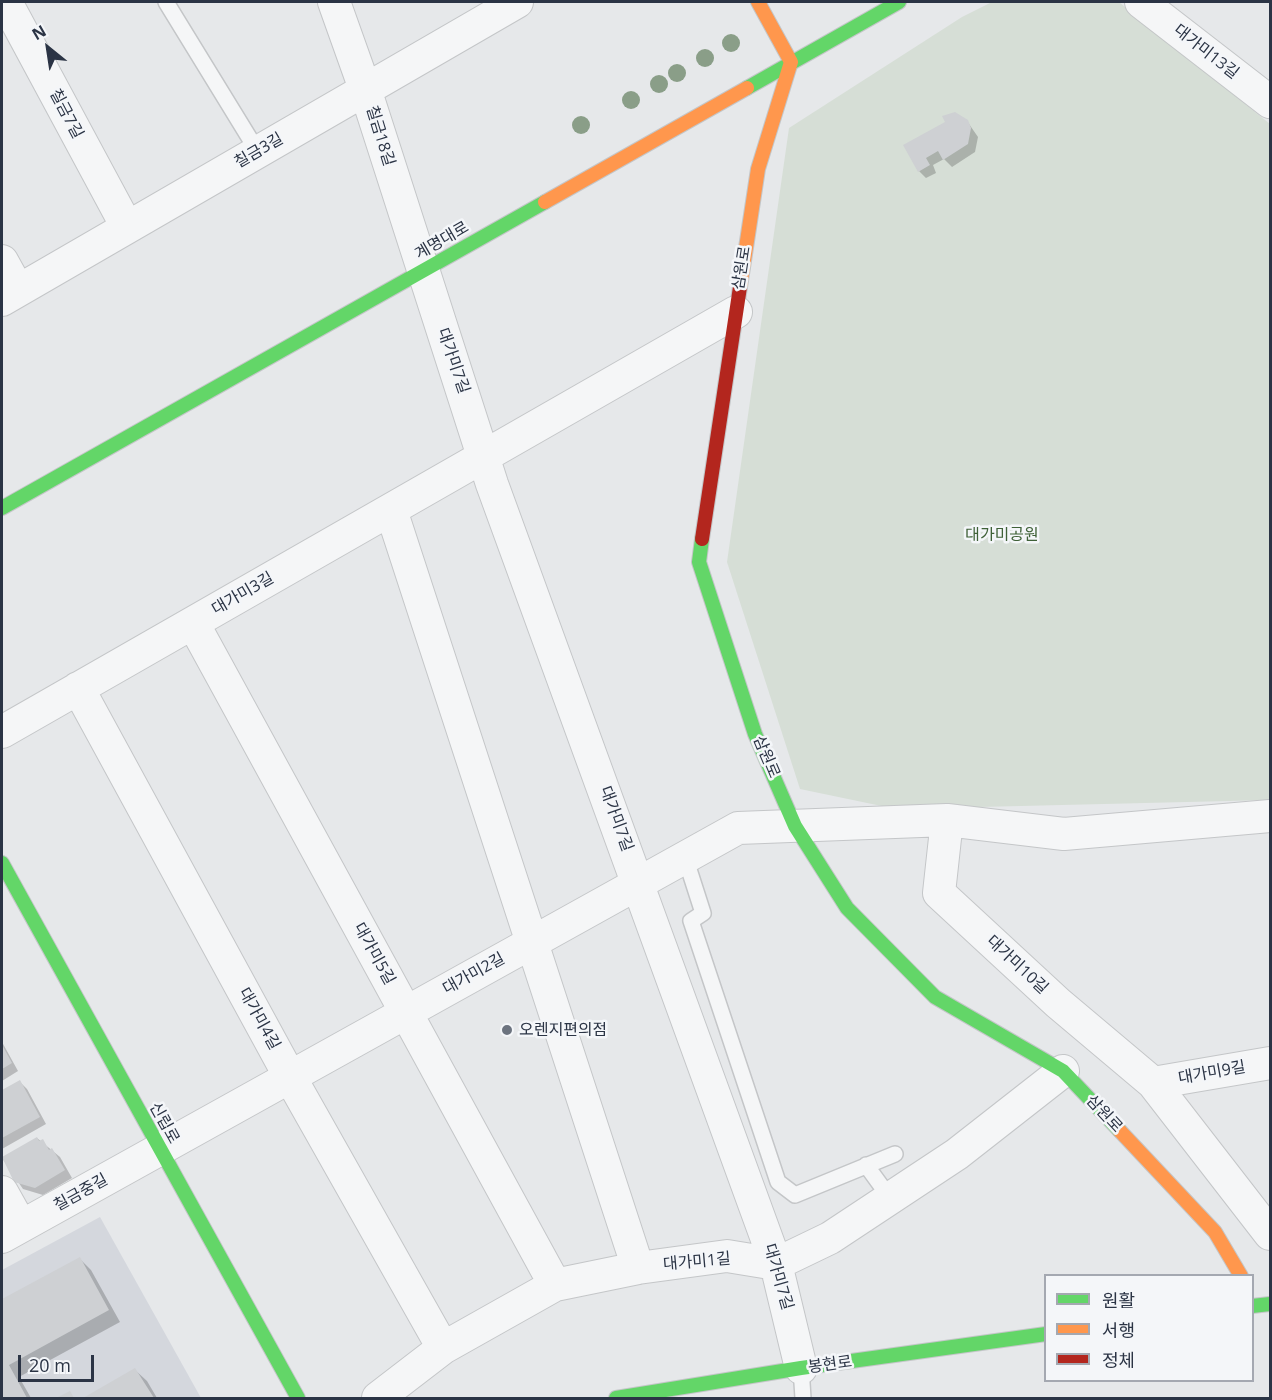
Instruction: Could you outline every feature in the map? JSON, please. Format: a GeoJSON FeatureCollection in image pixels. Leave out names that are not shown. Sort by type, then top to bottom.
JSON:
{"type":"FeatureCollection","features":[{"type":"Feature","properties":{"kind":"street","name":"칠금7길"},"geometry":{"type":"LineString","coordinates":[[6,2],[127,227]]}},
{"type":"Feature","properties":{"kind":"street","name":"칠금18길"},"geometry":{"type":"LineString","coordinates":[[334,2],[365,89],[422,272]]}},
{"type":"Feature","properties":{"kind":"street","name":"칠금3길"},"geometry":{"type":"LineString","coordinates":[[10,295],[517,2]]}},
{"type":"Feature","properties":{"kind":"street"},"geometry":{"type":"LineString","coordinates":[[759,2],[791,62]]}},
{"type":"Feature","properties":{"kind":"street","name":"계명대로"},"geometry":{"type":"LineString","coordinates":[[2,508],[899,2]]}},
{"type":"Feature","properties":{"kind":"street","name":"대가미13길"},"geometry":{"type":"LineString","coordinates":[[1141,2],[1270,102]]}},
{"type":"Feature","properties":{"kind":"street","name":"삼원로"},"geometry":{"type":"LineString","coordinates":[[791,62],[758,170],[699,562],[755,734],[795,826],[848,908],[936,997],[1064,1071],[1215,1232],[1239,1274]]}},
{"type":"Feature","properties":{"kind":"street"},"geometry":{"type":"LineString","coordinates":[[2,261],[10,295]]}},
{"type":"Feature","properties":{"kind":"street","name":"대가미7길"},"geometry":{"type":"LineString","coordinates":[[422,272],[492,483],[776,1264],[802,1383]]}},
{"type":"Feature","properties":{"kind":"street","name":"대가미3길"},"geometry":{"type":"LineString","coordinates":[[2,732],[736,312]]}},
{"type":"Feature","properties":{"kind":"street"},"geometry":{"type":"LineString","coordinates":[[391,510],[638,1268]]}},
{"type":"Feature","properties":{"kind":"street","name":"대가미5길"},"geometry":{"type":"LineString","coordinates":[[193,623],[555,1285]]}},
{"type":"Feature","properties":{"kind":"street","name":"대가미4길"},"geometry":{"type":"LineString","coordinates":[[78,688],[290,1077],[443,1348]]}},
{"type":"Feature","properties":{"kind":"street"},"geometry":{"type":"LineString","coordinates":[[795,826],[947,820],[1064,834],[1270,816]]}},
{"type":"Feature","properties":{"kind":"street","name":"대가미10길"},"geometry":{"type":"LineString","coordinates":[[947,820],[939,893],[1058,1003],[1153,1083]]}},
{"type":"Feature","properties":{"kind":"street","name":"대가미2길"},"geometry":{"type":"LineString","coordinates":[[160,1149],[738,828],[795,826]]}},
{"type":"Feature","properties":{"kind":"street","name":"신립로"},"geometry":{"type":"LineString","coordinates":[[2,862],[298,1398]]}},
{"type":"Feature","properties":{"kind":"street","name":"대가미9길"},"geometry":{"type":"LineString","coordinates":[[1153,1083],[1270,1063]]}},
{"type":"Feature","properties":{"kind":"street"},"geometry":{"type":"LineString","coordinates":[[776,1264],[830,1238],[957,1154],[1064,1071]]}},
{"type":"Feature","properties":{"kind":"street"},"geometry":{"type":"LineString","coordinates":[[1153,1083],[1270,1234]]}},
{"type":"Feature","properties":{"kind":"street","name":"칠금중길"},"geometry":{"type":"LineString","coordinates":[[11,1231],[160,1149]]}},
{"type":"Feature","properties":{"kind":"street"},"geometry":{"type":"LineString","coordinates":[[2,1192],[11,1231]]}},
{"type":"Feature","properties":{"kind":"street","name":"대가미1길"},"geometry":{"type":"LineString","coordinates":[[378,1398],[443,1348],[555,1285],[638,1268],[727,1256],[776,1264]]}},
{"type":"Feature","properties":{"kind":"street","name":"봉현로"},"geometry":{"type":"LineString","coordinates":[[616,1398],[802,1383],[1044,1335]]}},
{"type":"Feature","properties":{"kind":"lane"},"geometry":{"type":"LineString","coordinates":[[166,2],[258,152]]}},
{"type":"Feature","properties":{"kind":"lane"},"geometry":{"type":"LineString","coordinates":[[685,857],[704,913],[691,921],[778,1182],[795,1195],[895,1154]]}},
{"type":"Feature","properties":{"kind":"lane"},"geometry":{"type":"LineString","coordinates":[[866,1165],[890,1198]]}},
{"type":"Feature","properties":{"kind":"shaded area"},"geometry":{"type":"Polygon","coordinates":[[[100,1217],[201,1398],[2,1398],[2,1270],[100,1217]]]}},
{"type":"Feature","properties":{"kind":"green space","name":"대가미공원"},"geometry":{"type":"Polygon","coordinates":[[[992,2],[1119,2],[1270,124],[1270,800],[896,809],[800,789],[727,562],[789,128],[962,17],[992,2]]]}},
{"type":"Feature","properties":{"kind":"building"},"geometry":{"type":"Polygon","coordinates":[[[955,112],[968,120],[971,128],[968,144],[943,160],[938,151],[926,158],[930,165],[918,172],[903,145],[945,122],[942,116],[955,112]]]}},
{"type":"Feature","properties":{"kind":"building"},"geometry":{"type":"Polygon","coordinates":[[[2,1045],[12,1063],[2,1069],[2,1045]]]}},
{"type":"Feature","properties":{"kind":"building"},"geometry":{"type":"Polygon","coordinates":[[[20,1080],[40,1117],[2,1138],[2,1090],[20,1080]]]}},
{"type":"Feature","properties":{"kind":"building"},"geometry":{"type":"Polygon","coordinates":[[[37,1137],[39,1141],[43,1139],[49,1150],[52,1148],[65,1170],[35,1188],[14,1182],[2,1157],[37,1137]]]}},
{"type":"Feature","properties":{"kind":"building"},"geometry":{"type":"Polygon","coordinates":[[[80,1257],[109,1310],[9,1365],[27,1398],[2,1398],[2,1299],[80,1257]]]}},
{"type":"Feature","properties":{"kind":"building"},"geometry":{"type":"Polygon","coordinates":[[[135,1368],[154,1398],[83,1398],[135,1368]]]}},
{"type":"Feature","properties":{"kind":"building"},"geometry":{"type":"Polygon","coordinates":[[[70,1391],[74,1398],[56,1398],[70,1391]]]}},
{"type":"Feature","properties":{"kind":"traffic: fast"},"geometry":{"type":"LineString","coordinates":[[747,88],[899,2]]}},
{"type":"Feature","properties":{"kind":"traffic: fast"},"geometry":{"type":"LineString","coordinates":[[2,508],[545,202]]}},
{"type":"Feature","properties":{"kind":"traffic: fast"},"geometry":{"type":"LineString","coordinates":[[702,539],[699,562],[755,734],[795,826],[847,908],[935,997],[1063,1071],[1120,1131]]}},
{"type":"Feature","properties":{"kind":"traffic: fast"},"geometry":{"type":"LineString","coordinates":[[2,863],[298,1398]]}},
{"type":"Feature","properties":{"kind":"traffic: fast"},"geometry":{"type":"LineString","coordinates":[[1254,1306],[1270,1304]]}},
{"type":"Feature","properties":{"kind":"traffic: fast"},"geometry":{"type":"LineString","coordinates":[[616,1398],[801,1368],[1044,1334]]}},
{"type":"Feature","properties":{"kind":"traffic: slow"},"geometry":{"type":"LineString","coordinates":[[740,287],[758,169],[791,62],[758,2]]}},
{"type":"Feature","properties":{"kind":"traffic: slow"},"geometry":{"type":"LineString","coordinates":[[545,202],[747,88]]}},
{"type":"Feature","properties":{"kind":"traffic: slow"},"geometry":{"type":"LineString","coordinates":[[1120,1131],[1215,1232],[1240,1274]]}},
{"type":"Feature","properties":{"kind":"traffic: jam"},"geometry":{"type":"LineString","coordinates":[[702,539],[740,287]]}},
{"type":"Feature","properties":{"kind":"place","name":"오렌지편의점"},"geometry":{"type":"Point","coordinates":[507,1030]}}]}
